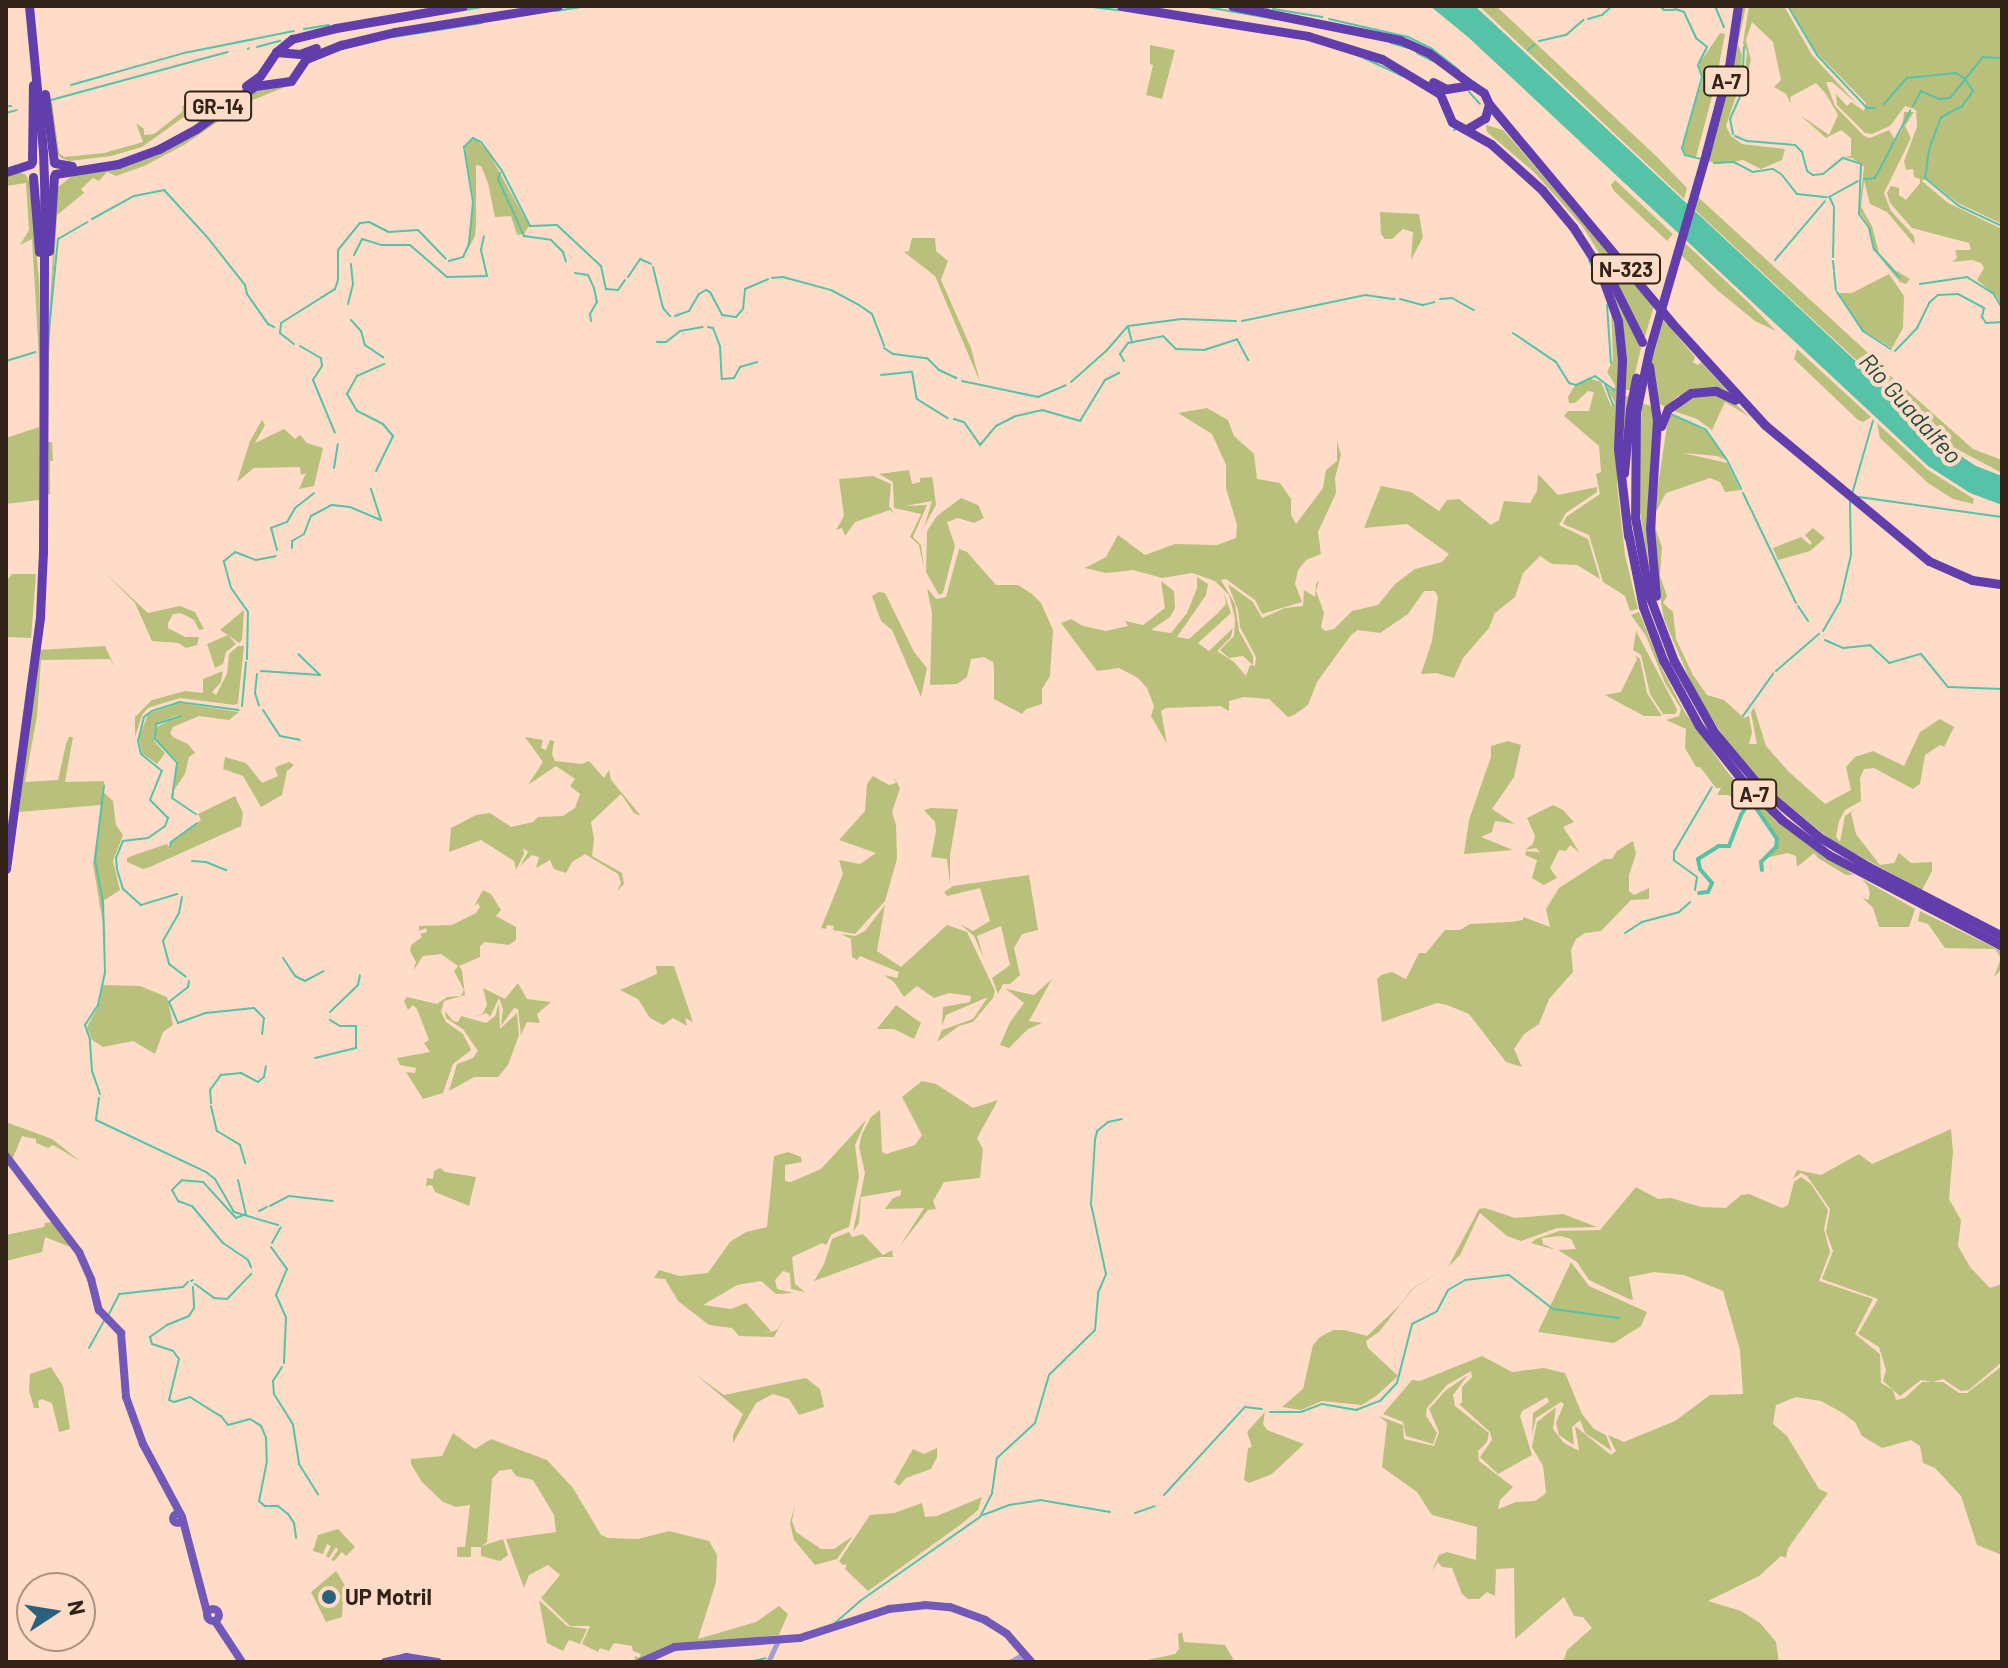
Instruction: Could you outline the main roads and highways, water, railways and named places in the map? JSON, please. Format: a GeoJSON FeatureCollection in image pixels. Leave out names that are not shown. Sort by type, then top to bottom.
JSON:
{"type":"FeatureCollection","features":[{"type":"Feature","properties":{"kind":"highway"},"geometry":{"type":"LineString","coordinates":[[6,869],[40,617],[45,169],[29,6]]}},
{"type":"Feature","properties":{"kind":"highway"},"geometry":{"type":"LineString","coordinates":[[276,52],[286,42],[336,28],[463,6]]}},
{"type":"Feature","properties":{"kind":"highway"},"geometry":{"type":"LineString","coordinates":[[276,52],[290,53],[378,30],[523,6]]}},
{"type":"Feature","properties":{"kind":"highway","name":"GR-14"},"geometry":{"type":"LineString","coordinates":[[79,167],[118,164],[159,149],[196,129],[255,86],[291,81],[298,68],[323,51],[376,36],[558,6]]}},
{"type":"Feature","properties":{"kind":"highway"},"geometry":{"type":"LineString","coordinates":[[1121,6],[1266,28],[1344,45],[1403,70],[1440,94],[1452,122],[1491,144],[1542,190],[1580,237],[1607,283],[1621,340],[1618,449],[1628,536]]}},
{"type":"Feature","properties":{"kind":"highway"},"geometry":{"type":"LineString","coordinates":[[1162,6],[1325,34],[1383,54],[1440,87],[1472,85]]}},
{"type":"Feature","properties":{"kind":"highway"},"geometry":{"type":"LineString","coordinates":[[1232,6],[1392,37],[1429,53],[1484,93],[1489,104],[1483,120],[1484,133],[1533,175],[1587,238],[1619,291],[1642,342]]}},
{"type":"Feature","properties":{"kind":"highway","name":"A-7"},"geometry":{"type":"LineString","coordinates":[[1735,6],[1703,153],[1633,410],[1624,481],[1628,536],[1643,607],[1663,660],[1699,726],[1746,785],[1782,820],[1829,855],[2002,946]]}},
{"type":"Feature","properties":{"kind":"highway"},"geometry":{"type":"LineString","coordinates":[[31,20],[45,169],[44,330]]}},
{"type":"Feature","properties":{"kind":"highway"},"geometry":{"type":"LineString","coordinates":[[298,68],[290,53],[291,43],[301,38]]}},
{"type":"Feature","properties":{"kind":"highway","name":"GR-14"},"geometry":{"type":"LineString","coordinates":[[79,167],[128,155],[167,140],[256,78],[266,67],[268,58],[276,52]]}},
{"type":"Feature","properties":{"kind":"highway","name":"GR-14"},"geometry":{"type":"LineString","coordinates":[[266,67],[275,82]]}},
{"type":"Feature","properties":{"kind":"highway"},"geometry":{"type":"LineString","coordinates":[[1445,102],[1456,88],[1457,73]]}},
{"type":"Feature","properties":{"kind":"highway","name":"N-323"},"geometry":{"type":"LineString","coordinates":[[1489,104],[1506,128],[1748,409],[1822,475],[1929,561],[1972,580],[2002,584]]}},
{"type":"Feature","properties":{"kind":"highway","name":"N-323"},"geometry":{"type":"LineString","coordinates":[[1483,120],[1493,117],[1506,128]]}},
{"type":"Feature","properties":{"kind":"highway"},"geometry":{"type":"LineString","coordinates":[[1467,129],[1483,120]]}},
{"type":"Feature","properties":{"kind":"highway"},"geometry":{"type":"LineString","coordinates":[[45,169],[63,162],[79,167]]}},
{"type":"Feature","properties":{"kind":"highway"},"geometry":{"type":"LineString","coordinates":[[11,171],[79,167]]}},
{"type":"Feature","properties":{"kind":"highway"},"geometry":{"type":"LineString","coordinates":[[1649,366],[1661,408],[1650,528],[1651,571],[1674,661]]}},
{"type":"Feature","properties":{"kind":"highway"},"geometry":{"type":"LineString","coordinates":[[1661,408],[1683,396],[1707,390],[1724,393],[1748,409]]}},
{"type":"Feature","properties":{"kind":"highway","name":"A-7"},"geometry":{"type":"LineString","coordinates":[[1633,410],[1633,484],[1638,543],[1649,595],[1674,661],[1714,732],[1781,806],[1840,851],[2002,936]]}},
{"type":"Feature","properties":{"kind":"main road"},"geometry":{"type":"LineString","coordinates":[[7,1159],[79,1252],[91,1279],[99,1310],[121,1333],[126,1397],[143,1444],[189,1535],[211,1610],[242,1662]]}},
{"type":"Feature","properties":{"kind":"main road"},"geometry":{"type":"LineString","coordinates":[[641,1662],[675,1647],[774,1644],[812,1635],[889,1609],[938,1606],[973,1615],[997,1627],[1028,1662]]}},
{"type":"Feature","properties":{"kind":"main road"},"geometry":{"type":"LineString","coordinates":[[385,1662],[406,1657],[438,1662]]}},
{"type":"Feature","properties":{"kind":"main road"},"geometry":{"type":"LineString","coordinates":[[398,1662],[418,1659]]}},
{"type":"Feature","properties":{"kind":"water"},"geometry":{"type":"Polygon","coordinates":[[[1430,6],[1476,7],[1950,449],[1976,466],[2002,476],[2002,505],[1970,493],[1928,466],[1468,37],[1430,6]]]}},
{"type":"Feature","properties":{"kind":"waterway"},"geometry":{"type":"LineString","coordinates":[[465,10],[488,6]]}},
{"type":"Feature","properties":{"kind":"waterway"},"geometry":{"type":"LineString","coordinates":[[556,11],[586,6]]}},
{"type":"Feature","properties":{"kind":"waterway"},"geometry":{"type":"LineString","coordinates":[[1084,6],[1119,10]]}},
{"type":"Feature","properties":{"kind":"waterway"},"geometry":{"type":"LineString","coordinates":[[1201,6],[1275,19]]}},
{"type":"Feature","properties":{"kind":"waterway"},"geometry":{"type":"LineString","coordinates":[[1257,6],[1268,8]]}},
{"type":"Feature","properties":{"kind":"waterway"},"geometry":{"type":"LineString","coordinates":[[1588,19],[1602,15],[1612,6]]}},
{"type":"Feature","properties":{"kind":"waterway"},"geometry":{"type":"LineString","coordinates":[[1660,6],[1664,10],[1674,10]]}},
{"type":"Feature","properties":{"kind":"waterway"},"geometry":{"type":"LineString","coordinates":[[1715,6],[1724,27]]}},
{"type":"Feature","properties":{"kind":"waterway"},"geometry":{"type":"LineString","coordinates":[[1788,6],[1817,55],[1867,108],[1875,108]]}},
{"type":"Feature","properties":{"kind":"waterway"},"geometry":{"type":"LineString","coordinates":[[1273,9],[1322,17]]}},
{"type":"Feature","properties":{"kind":"waterway"},"geometry":{"type":"LineString","coordinates":[[1675,9],[1684,12],[1696,38],[1707,47],[1699,63]]}},
{"type":"Feature","properties":{"kind":"waterway"},"geometry":{"type":"LineString","coordinates":[[1329,19],[1408,37],[1431,48],[1459,70]]}},
{"type":"Feature","properties":{"kind":"waterway"},"geometry":{"type":"LineString","coordinates":[[1539,41],[1566,35],[1583,20]]}},
{"type":"Feature","properties":{"kind":"waterway"},"geometry":{"type":"LineString","coordinates":[[394,37],[482,23]]}},
{"type":"Feature","properties":{"kind":"waterway"},"geometry":{"type":"LineString","coordinates":[[304,29],[329,25]]}},
{"type":"Feature","properties":{"kind":"waterway"},"geometry":{"type":"LineString","coordinates":[[71,85],[184,53],[294,31]]}},
{"type":"Feature","properties":{"kind":"waterway"},"geometry":{"type":"LineString","coordinates":[[257,47],[280,41]]}},
{"type":"Feature","properties":{"kind":"waterway"},"geometry":{"type":"LineString","coordinates":[[1391,43],[1408,48]]}},
{"type":"Feature","properties":{"kind":"waterway"},"geometry":{"type":"LineString","coordinates":[[1528,50],[1535,44]]}},
{"type":"Feature","properties":{"kind":"waterway"},"geometry":{"type":"LineString","coordinates":[[1733,134],[1730,119],[1742,92],[1744,47]]}},
{"type":"Feature","properties":{"kind":"waterway"},"geometry":{"type":"LineString","coordinates":[[51,100],[228,52]]}},
{"type":"Feature","properties":{"kind":"waterway"},"geometry":{"type":"LineString","coordinates":[[1417,53],[1433,61]]}},
{"type":"Feature","properties":{"kind":"waterway"},"geometry":{"type":"LineString","coordinates":[[1913,106],[1921,91],[1939,99],[1950,98],[1983,57],[2002,58]]}},
{"type":"Feature","properties":{"kind":"waterway"},"geometry":{"type":"LineString","coordinates":[[1364,58],[1402,76]]}},
{"type":"Feature","properties":{"kind":"waterway"},"geometry":{"type":"LineString","coordinates":[[1698,65],[1702,77],[1682,148],[1685,155],[1701,159]]}},
{"type":"Feature","properties":{"kind":"waterway"},"geometry":{"type":"LineString","coordinates":[[1884,104],[1907,78],[1956,73],[1964,78],[1973,91],[1962,106],[1941,117],[1929,150],[1925,178],[1959,206],[2002,226]]}},
{"type":"Feature","properties":{"kind":"waterway"},"geometry":{"type":"LineString","coordinates":[[1469,92],[1480,104]]}},
{"type":"Feature","properties":{"kind":"waterway"},"geometry":{"type":"LineString","coordinates":[[6,113],[17,110]]}},
{"type":"Feature","properties":{"kind":"waterway"},"geometry":{"type":"LineString","coordinates":[[1864,179],[1875,178],[1910,111]]}},
{"type":"Feature","properties":{"kind":"waterway"},"geometry":{"type":"LineString","coordinates":[[1735,136],[1747,141],[1795,145],[1802,152],[1807,171],[1813,175],[1823,174],[1843,158],[1861,164],[1859,214],[1869,228],[1874,249],[1899,277]]}},
{"type":"Feature","properties":{"kind":"waterway"},"geometry":{"type":"LineString","coordinates":[[449,261],[463,257],[469,244],[473,202],[464,147],[473,138],[481,142],[502,171],[530,226],[557,225],[601,266],[606,289],[618,290],[625,280]]}},
{"type":"Feature","properties":{"kind":"waterway"},"geometry":{"type":"LineString","coordinates":[[1714,163],[1733,162]]}},
{"type":"Feature","properties":{"kind":"waterway"},"geometry":{"type":"LineString","coordinates":[[1734,162],[1753,172],[1773,169],[1781,174]]}},
{"type":"Feature","properties":{"kind":"waterway"},"geometry":{"type":"LineString","coordinates":[[500,173],[498,179],[524,236],[551,240],[563,252],[566,262]]}},
{"type":"Feature","properties":{"kind":"waterway"},"geometry":{"type":"LineString","coordinates":[[1782,175],[1797,194],[1827,197]]}},
{"type":"Feature","properties":{"kind":"waterway"},"geometry":{"type":"LineString","coordinates":[[1829,197],[1858,181]]}},
{"type":"Feature","properties":{"kind":"waterway"},"geometry":{"type":"LineString","coordinates":[[92,219],[134,196],[164,190],[208,238],[245,285],[247,294],[268,324],[274,327]]}},
{"type":"Feature","properties":{"kind":"waterway"},"geometry":{"type":"LineString","coordinates":[[1830,198],[1834,207]]}},
{"type":"Feature","properties":{"kind":"waterway"},"geometry":{"type":"LineString","coordinates":[[1775,260],[1825,201]]}},
{"type":"Feature","properties":{"kind":"waterway"},"geometry":{"type":"LineString","coordinates":[[1833,257],[1834,209]]}},
{"type":"Feature","properties":{"kind":"waterway"},"geometry":{"type":"LineString","coordinates":[[47,349],[58,239],[87,222]]}},
{"type":"Feature","properties":{"kind":"waterway"},"geometry":{"type":"LineString","coordinates":[[294,344],[280,333],[281,323],[335,289],[338,250],[360,223],[369,222],[389,232],[418,230],[446,259]]}},
{"type":"Feature","properties":{"kind":"waterway"},"geometry":{"type":"LineString","coordinates":[[354,255],[362,239],[382,245],[410,245],[447,277],[487,276],[481,250],[484,236]]}},
{"type":"Feature","properties":{"kind":"waterway"},"geometry":{"type":"LineString","coordinates":[[628,277],[640,259],[651,264]]}},
{"type":"Feature","properties":{"kind":"waterway"},"geometry":{"type":"LineString","coordinates":[[1589,261],[1596,273]]}},
{"type":"Feature","properties":{"kind":"waterway"},"geometry":{"type":"LineString","coordinates":[[1833,261],[1834,270]]}},
{"type":"Feature","properties":{"kind":"waterway"},"geometry":{"type":"LineString","coordinates":[[348,304],[353,284],[351,264]]}},
{"type":"Feature","properties":{"kind":"waterway"},"geometry":{"type":"LineString","coordinates":[[653,267],[663,308],[670,316]]}},
{"type":"Feature","properties":{"kind":"waterway"},"geometry":{"type":"LineString","coordinates":[[1834,272],[1836,290]]}},
{"type":"Feature","properties":{"kind":"waterway"},"geometry":{"type":"LineString","coordinates":[[575,273],[588,275],[594,288],[597,302],[590,314],[591,321]]}},
{"type":"Feature","properties":{"kind":"waterway"},"geometry":{"type":"LineString","coordinates":[[772,278],[783,277],[831,290],[859,305],[872,314],[884,346]]}},
{"type":"Feature","properties":{"kind":"waterway"},"geometry":{"type":"LineString","coordinates":[[1920,284],[1967,277],[1993,293],[2002,308]]}},
{"type":"Feature","properties":{"kind":"waterway"},"geometry":{"type":"LineString","coordinates":[[675,316],[689,311],[699,294],[706,290],[722,315],[736,317],[743,309],[745,289],[768,279]]}},
{"type":"Feature","properties":{"kind":"waterway","name":"Río Guadalfeo"},"geometry":{"type":"LineString","coordinates":[[1837,292],[1863,331],[1891,349]]}},
{"type":"Feature","properties":{"kind":"waterway"},"geometry":{"type":"LineString","coordinates":[[1895,351],[1917,328],[1929,303],[1938,295],[1958,294],[1984,308],[1982,317],[1986,323],[2002,322]]}},
{"type":"Feature","properties":{"kind":"waterway"},"geometry":{"type":"LineString","coordinates":[[1242,321],[1365,295],[1395,299]]}},
{"type":"Feature","properties":{"kind":"waterway"},"geometry":{"type":"LineString","coordinates":[[1440,299],[1452,298],[1474,310]]}},
{"type":"Feature","properties":{"kind":"waterway"},"geometry":{"type":"LineString","coordinates":[[1400,299],[1423,305],[1435,302]]}},
{"type":"Feature","properties":{"kind":"waterway"},"geometry":{"type":"LineString","coordinates":[[1607,305],[1611,363]]}},
{"type":"Feature","properties":{"kind":"waterway"},"geometry":{"type":"LineString","coordinates":[[1071,382],[1107,350],[1128,326],[1182,319],[1236,321]]}},
{"type":"Feature","properties":{"kind":"waterway"},"geometry":{"type":"LineString","coordinates":[[351,320],[361,331],[365,345],[383,357]]}},
{"type":"Feature","properties":{"kind":"waterway"},"geometry":{"type":"LineString","coordinates":[[657,342],[666,342],[680,331],[703,327]]}},
{"type":"Feature","properties":{"kind":"waterway"},"geometry":{"type":"LineString","coordinates":[[708,327],[713,328],[720,346],[722,379],[734,378],[740,367],[757,362]]}},
{"type":"Feature","properties":{"kind":"waterway"},"geometry":{"type":"LineString","coordinates":[[1128,327],[1132,342]]}},
{"type":"Feature","properties":{"kind":"waterway"},"geometry":{"type":"LineString","coordinates":[[1513,333],[1556,362],[1569,383],[1576,385],[1595,376],[1614,390]]}},
{"type":"Feature","properties":{"kind":"waterway"},"geometry":{"type":"LineString","coordinates":[[1124,361],[1120,354],[1128,343],[1163,336],[1176,349],[1204,350],[1237,339],[1248,360]]}},
{"type":"Feature","properties":{"kind":"waterway"},"geometry":{"type":"LineString","coordinates":[[300,346],[321,358],[322,366],[313,380],[335,433]]}},
{"type":"Feature","properties":{"kind":"waterway"},"geometry":{"type":"LineString","coordinates":[[884,348],[893,354],[927,358],[939,370],[956,378]]}},
{"type":"Feature","properties":{"kind":"waterway"},"geometry":{"type":"LineString","coordinates":[[6,361],[36,352]]}},
{"type":"Feature","properties":{"kind":"waterway"},"geometry":{"type":"LineString","coordinates":[[376,471],[393,436],[383,424],[357,411],[347,394],[357,376],[384,364]]}},
{"type":"Feature","properties":{"kind":"waterway"},"geometry":{"type":"LineString","coordinates":[[881,375],[912,372],[917,399],[948,418]]}},
{"type":"Feature","properties":{"kind":"waterway"},"geometry":{"type":"LineString","coordinates":[[954,419],[964,422],[980,445],[996,426],[1016,416],[1042,410],[1080,421],[1105,380],[1119,373]]}},
{"type":"Feature","properties":{"kind":"waterway"},"geometry":{"type":"LineString","coordinates":[[962,381],[1038,397],[1066,385]]}},
{"type":"Feature","properties":{"kind":"waterway"},"geometry":{"type":"LineString","coordinates":[[1605,384],[1613,405]]}},
{"type":"Feature","properties":{"kind":"waterway"},"geometry":{"type":"LineString","coordinates":[[1673,415],[1706,430],[1727,460]]}},
{"type":"Feature","properties":{"kind":"waterway"},"geometry":{"type":"LineString","coordinates":[[1852,494],[1873,421]]}},
{"type":"Feature","properties":{"kind":"waterway"},"geometry":{"type":"LineString","coordinates":[[334,468],[338,444]]}},
{"type":"Feature","properties":{"kind":"waterway"},"geometry":{"type":"LineString","coordinates":[[1728,462],[1741,489]]}},
{"type":"Feature","properties":{"kind":"waterway"},"geometry":{"type":"LineString","coordinates":[[292,548],[292,541],[304,534],[311,516],[332,505],[350,507],[381,520],[371,489]]}},
{"type":"Feature","properties":{"kind":"waterway"},"geometry":{"type":"LineString","coordinates":[[277,550],[271,528],[287,522],[295,508],[314,493]]}},
{"type":"Feature","properties":{"kind":"waterway"},"geometry":{"type":"LineString","coordinates":[[1743,493],[1796,603]]}},
{"type":"Feature","properties":{"kind":"waterway"},"geometry":{"type":"LineString","coordinates":[[1859,497],[2002,517]]}},
{"type":"Feature","properties":{"kind":"waterway"},"geometry":{"type":"LineString","coordinates":[[1823,631],[1840,602],[1851,555],[1850,502]]}},
{"type":"Feature","properties":{"kind":"waterway"},"geometry":{"type":"LineString","coordinates":[[247,659],[248,612],[231,588],[224,561],[235,552],[256,560],[276,556]]}},
{"type":"Feature","properties":{"kind":"waterway"},"geometry":{"type":"LineString","coordinates":[[1798,606],[1808,621]]}},
{"type":"Feature","properties":{"kind":"waterway"},"geometry":{"type":"LineString","coordinates":[[1776,671],[1819,634]]}},
{"type":"Feature","properties":{"kind":"waterway"},"geometry":{"type":"LineString","coordinates":[[1825,640],[1843,648],[1870,645],[1889,663],[1921,654],[1948,687],[2002,689]]}},
{"type":"Feature","properties":{"kind":"waterway"},"geometry":{"type":"LineString","coordinates":[[261,671],[320,675],[298,654]]}},
{"type":"Feature","properties":{"kind":"waterway"},"geometry":{"type":"LineString","coordinates":[[242,706],[246,662]]}},
{"type":"Feature","properties":{"kind":"waterway"},"geometry":{"type":"LineString","coordinates":[[257,674],[255,693],[259,705]]}},
{"type":"Feature","properties":{"kind":"waterway"},"geometry":{"type":"LineString","coordinates":[[1743,716],[1773,674]]}},
{"type":"Feature","properties":{"kind":"waterway"},"geometry":{"type":"LineString","coordinates":[[177,894],[141,905],[123,889],[117,869],[116,858],[123,841],[148,838],[165,826],[168,818],[150,800],[162,771],[141,754],[138,741],[144,717],[179,702],[238,710]]}},
{"type":"Feature","properties":{"kind":"waterway"},"geometry":{"type":"LineString","coordinates":[[263,710],[280,736],[300,740]]}},
{"type":"Feature","properties":{"kind":"waterway"},"geometry":{"type":"LineString","coordinates":[[181,716],[156,724],[155,739],[177,763],[172,798],[196,814]]}},
{"type":"Feature","properties":{"kind":"waterway"},"geometry":{"type":"LineString","coordinates":[[100,1094],[92,1071],[90,1039],[85,1025],[98,1005],[105,973],[103,902],[95,860],[104,786]]}},
{"type":"Feature","properties":{"kind":"waterway"},"geometry":{"type":"LineString","coordinates":[[1695,890],[1697,877],[1674,860],[1674,852],[1712,787]]}},
{"type":"Feature","properties":{"kind":"waterway"},"geometry":{"type":"LineString","coordinates":[[1699,893],[1708,892],[1712,883],[1700,869],[1698,859],[1719,846],[1729,846],[1741,815],[1746,807],[1754,805],[1777,839],[1776,847],[1761,862],[1762,870]]}},
{"type":"Feature","properties":{"kind":"waterway"},"geometry":{"type":"LineString","coordinates":[[170,847],[171,842],[197,823]]}},
{"type":"Feature","properties":{"kind":"waterway"},"geometry":{"type":"LineString","coordinates":[[192,861],[206,862],[226,870]]}},
{"type":"Feature","properties":{"kind":"waterway"},"geometry":{"type":"LineString","coordinates":[[182,897],[179,913],[163,941],[169,964],[186,977]]}},
{"type":"Feature","properties":{"kind":"waterway"},"geometry":{"type":"LineString","coordinates":[[1625,933],[1642,922],[1679,912],[1690,902]]}},
{"type":"Feature","properties":{"kind":"waterway"},"geometry":{"type":"LineString","coordinates":[[283,958],[295,976],[305,981],[324,971]]}},
{"type":"Feature","properties":{"kind":"waterway"},"geometry":{"type":"LineString","coordinates":[[330,1012],[358,985],[360,975]]}},
{"type":"Feature","properties":{"kind":"waterway"},"geometry":{"type":"LineString","coordinates":[[189,981],[188,987],[169,1002],[178,1023],[206,1013],[254,1008],[264,1018],[262,1034]]}},
{"type":"Feature","properties":{"kind":"waterway"},"geometry":{"type":"LineString","coordinates":[[315,1058],[356,1048],[356,1026],[340,1026],[330,1020]]}},
{"type":"Feature","properties":{"kind":"waterway"},"geometry":{"type":"LineString","coordinates":[[211,1103],[210,1090],[221,1075],[241,1073],[258,1082],[264,1077],[266,1066]]}},
{"type":"Feature","properties":{"kind":"waterway"},"geometry":{"type":"LineString","coordinates":[[99,1098],[96,1120],[206,1172],[215,1179],[234,1212],[278,1225]]}},
{"type":"Feature","properties":{"kind":"waterway"},"geometry":{"type":"LineString","coordinates":[[211,1106],[217,1131],[240,1145],[245,1163]]}},
{"type":"Feature","properties":{"kind":"waterway"},"geometry":{"type":"LineString","coordinates":[[835,1623],[860,1601],[980,1517],[992,1493],[997,1458],[1035,1423],[1049,1375],[1095,1330],[1098,1293],[1106,1274],[1091,1204],[1095,1140],[1097,1131],[1108,1122],[1122,1119]]}},
{"type":"Feature","properties":{"kind":"waterway"},"geometry":{"type":"LineString","coordinates":[[238,1180],[246,1214],[236,1218],[203,1182],[182,1180],[172,1190],[178,1201],[192,1206],[223,1243],[248,1260],[251,1267]]}},
{"type":"Feature","properties":{"kind":"waterway"},"geometry":{"type":"LineString","coordinates":[[270,1206],[289,1196],[333,1201]]}},
{"type":"Feature","properties":{"kind":"waterway"},"geometry":{"type":"LineString","coordinates":[[259,1211],[267,1207]]}},
{"type":"Feature","properties":{"kind":"waterway"},"geometry":{"type":"LineString","coordinates":[[272,1243],[281,1227]]}},
{"type":"Feature","properties":{"kind":"waterway"},"geometry":{"type":"LineString","coordinates":[[271,1247],[287,1269],[276,1295],[286,1317],[284,1363]]}},
{"type":"Feature","properties":{"kind":"waterway"},"geometry":{"type":"LineString","coordinates":[[195,1284],[214,1298],[227,1299],[251,1274]]}},
{"type":"Feature","properties":{"kind":"waterway"},"geometry":{"type":"LineString","coordinates":[[1270,1412],[1301,1412],[1322,1404],[1356,1410],[1380,1401],[1397,1383],[1412,1324],[1437,1311],[1448,1290],[1465,1280],[1509,1275],[1553,1309],[1619,1318]]}},
{"type":"Feature","properties":{"kind":"waterway"},"geometry":{"type":"LineString","coordinates":[[108,1316],[119,1294],[183,1287],[188,1282]]}},
{"type":"Feature","properties":{"kind":"waterway"},"geometry":{"type":"LineString","coordinates":[[193,1287],[194,1308],[189,1316],[167,1325],[150,1337],[152,1344],[173,1351],[179,1359],[169,1400],[174,1402],[190,1397],[221,1416],[228,1425],[250,1419],[261,1426],[266,1438],[267,1461],[259,1501],[265,1506],[278,1506],[288,1514],[294,1523],[296,1538]]}},
{"type":"Feature","properties":{"kind":"waterway"},"geometry":{"type":"LineString","coordinates":[[89,1348],[104,1321]]}},
{"type":"Feature","properties":{"kind":"waterway"},"geometry":{"type":"LineString","coordinates":[[282,1367],[273,1381],[274,1394],[293,1425],[299,1464],[318,1494]]}},
{"type":"Feature","properties":{"kind":"waterway"},"geometry":{"type":"LineString","coordinates":[[1164,1495],[1245,1407],[1262,1409]]}},
{"type":"Feature","properties":{"kind":"waterway"},"geometry":{"type":"LineString","coordinates":[[983,1515],[1009,1505],[1040,1500],[1110,1512]]}},
{"type":"Feature","properties":{"kind":"waterway"},"geometry":{"type":"LineString","coordinates":[[1135,1513],[1155,1506]]}},
{"type":"Feature","properties":{"kind":"waterway"},"geometry":{"type":"LineString","coordinates":[[750,1662],[766,1658]]}},
{"type":"Feature","properties":{"kind":"place","name":"UP Motril"},"geometry":{"type":"Point","coordinates":[329,1597]}}]}
